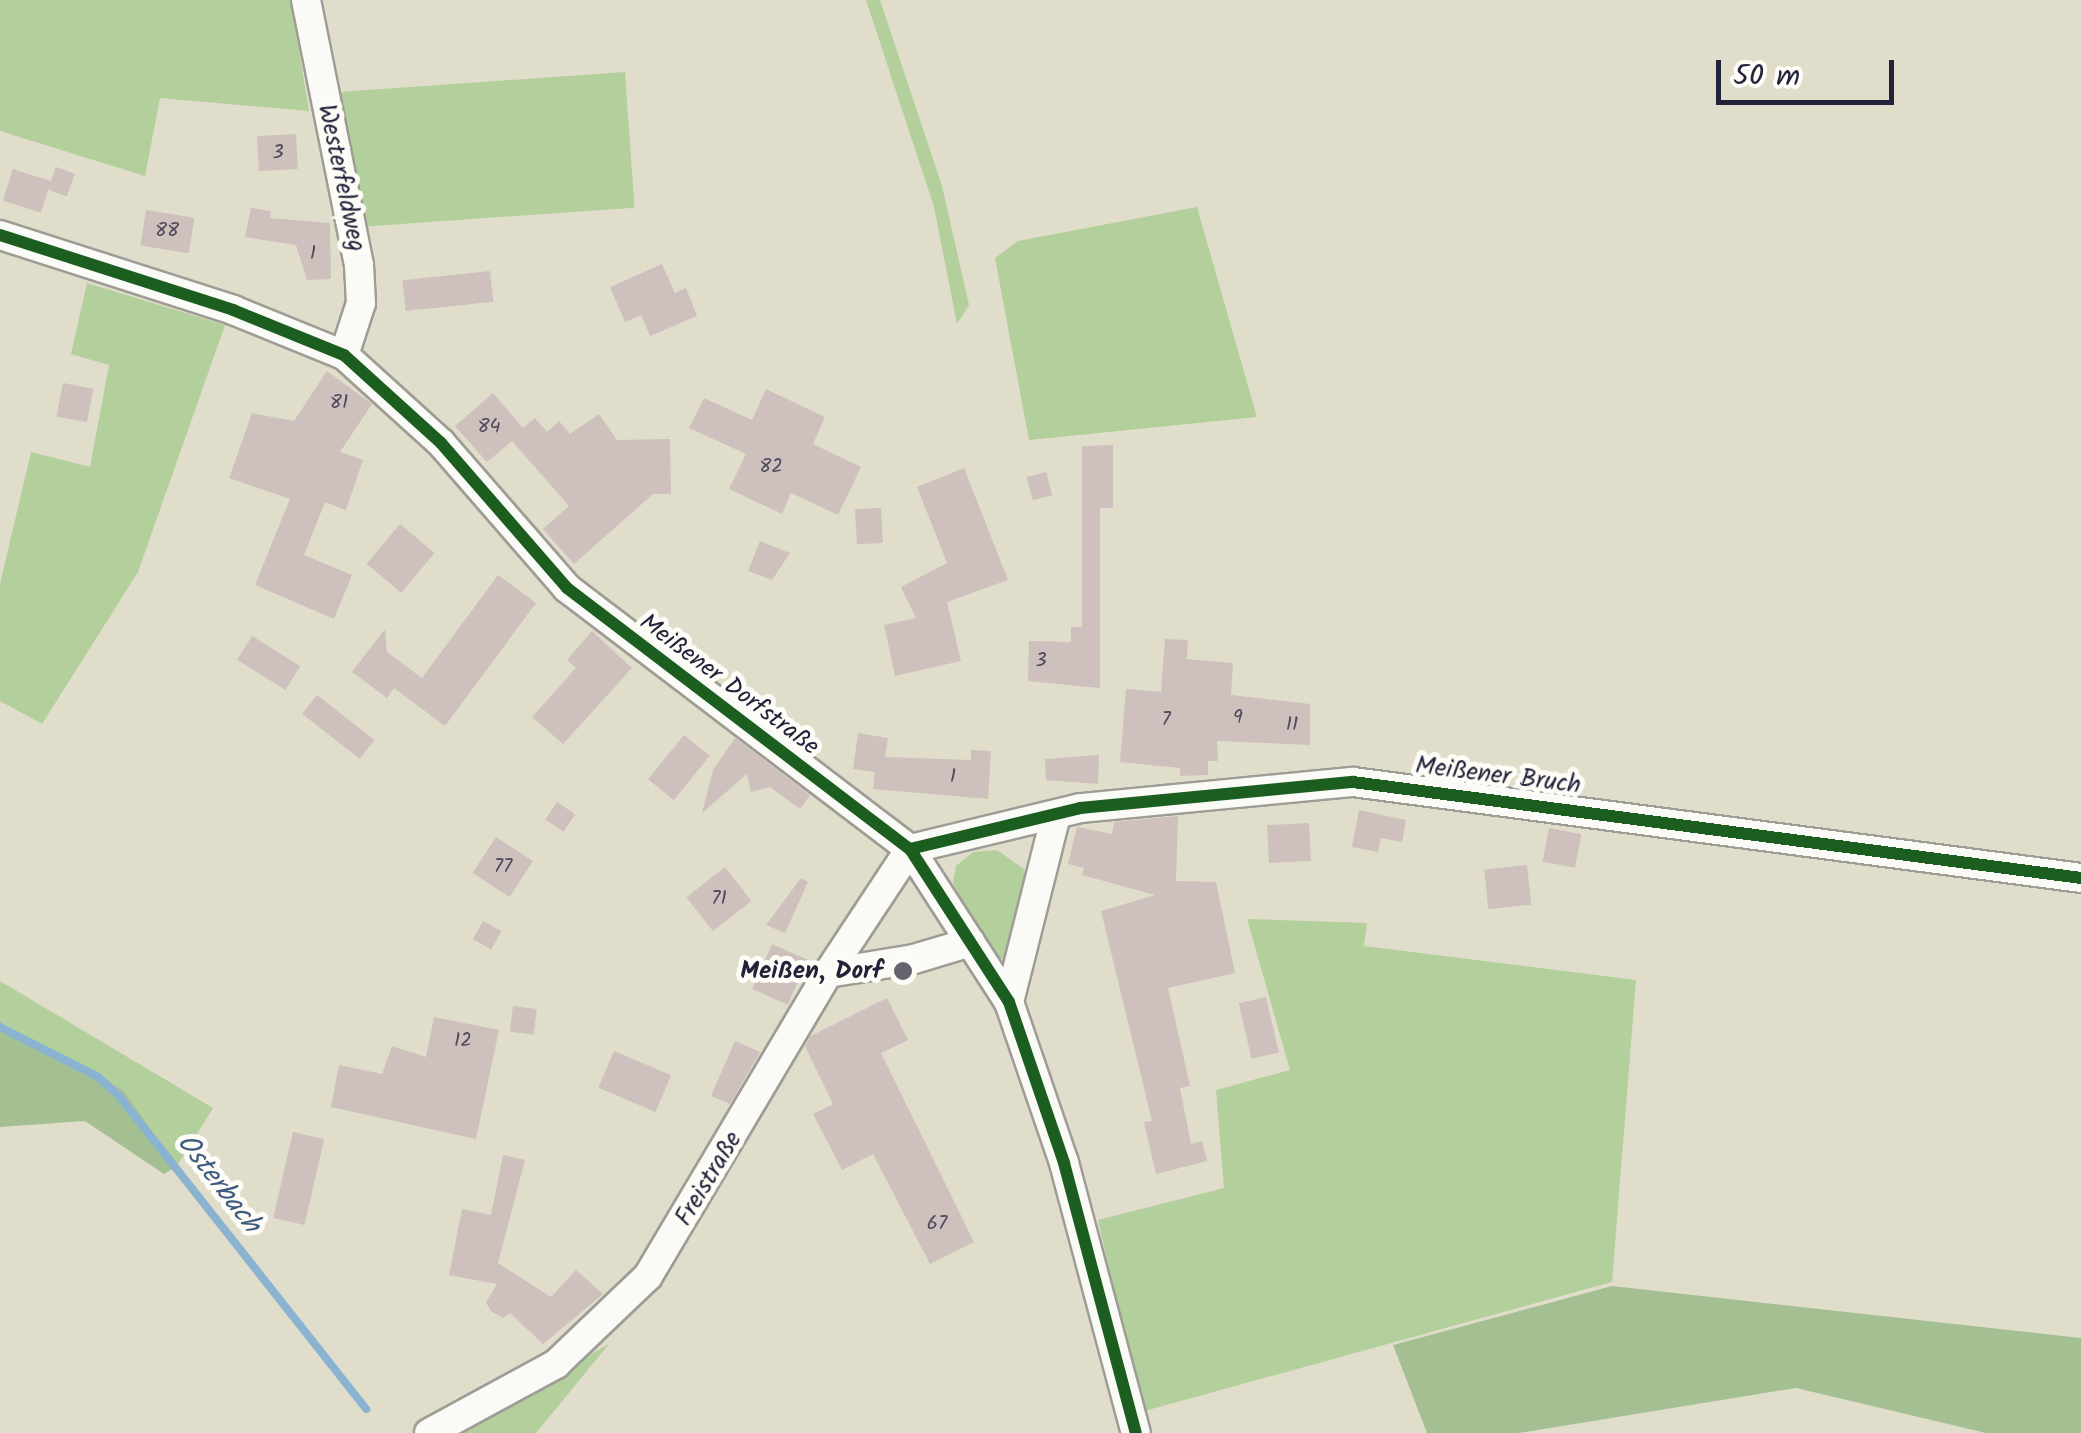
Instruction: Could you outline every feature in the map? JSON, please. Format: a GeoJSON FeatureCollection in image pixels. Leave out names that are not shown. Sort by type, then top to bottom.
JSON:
{"type":"FeatureCollection","features":[{"type":"Feature","properties":{"kind":"street","name":"Westerfeldweg"},"geometry":{"type":"LineString","coordinates":[[306,0],[360,265],[361,303],[344,355]]}},
{"type":"Feature","properties":{"kind":"street","name":"Meißener Dorfstraße"},"geometry":{"type":"LineString","coordinates":[[0,234],[232,310],[344,355],[441,442],[567,588],[910,848],[1009,1002],[1064,1163],[1136,1433]]}},
{"type":"Feature","properties":{"kind":"street","name":"Meißener Bruch"},"geometry":{"type":"LineString","coordinates":[[910,848],[1056,815],[1353,782],[2081,878]]}},
{"type":"Feature","properties":{"kind":"street"},"geometry":{"type":"LineString","coordinates":[[1009,1002],[1056,815]]}},
{"type":"Feature","properties":{"kind":"street","name":"Freistraße"},"geometry":{"type":"LineString","coordinates":[[429,1433],[556,1364],[648,1276],[828,972],[910,848]]}},
{"type":"Feature","properties":{"kind":"street"},"geometry":{"type":"LineString","coordinates":[[828,972],[971,942]]}},
{"type":"Feature","properties":{"kind":"green space"},"geometry":{"type":"Polygon","coordinates":[[[0,0],[291,0],[309,111],[160,98],[145,176],[0,131],[0,0]]]}},
{"type":"Feature","properties":{"kind":"green space"},"geometry":{"type":"Polygon","coordinates":[[[866,0],[880,0],[942,186],[969,305],[957,324],[934,207],[866,0]]]}},
{"type":"Feature","properties":{"kind":"green space"},"geometry":{"type":"Polygon","coordinates":[[[625,72],[634,208],[345,228],[336,92],[625,72]]]}},
{"type":"Feature","properties":{"kind":"green space"},"geometry":{"type":"Polygon","coordinates":[[[1197,207],[1257,417],[1029,440],[995,258],[1018,241],[1197,207]]]}},
{"type":"Feature","properties":{"kind":"green space"},"geometry":{"type":"Polygon","coordinates":[[[87,283],[225,325],[138,572],[42,724],[0,701],[0,584],[31,452],[90,467],[109,365],[71,354],[87,283]]]}},
{"type":"Feature","properties":{"kind":"green space"},"geometry":{"type":"Polygon","coordinates":[[[997,850],[1024,869],[1027,887],[1003,959],[994,958],[953,883],[956,866],[973,852],[997,850]]]}},
{"type":"Feature","properties":{"kind":"green space"},"geometry":{"type":"Polygon","coordinates":[[[1247,919],[1367,923],[1364,946],[1636,980],[1612,1282],[1141,1412],[1098,1220],[1224,1188],[1216,1090],[1290,1070],[1247,919]]]}},
{"type":"Feature","properties":{"kind":"green space"},"geometry":{"type":"Polygon","coordinates":[[[0,981],[213,1108],[177,1166],[123,1090],[0,1022],[0,981]]]}},
{"type":"Feature","properties":{"kind":"green space"},"geometry":{"type":"Polygon","coordinates":[[[0,1022],[123,1090],[177,1166],[164,1174],[85,1121],[0,1127],[0,1022]]]}},
{"type":"Feature","properties":{"kind":"green space"},"geometry":{"type":"Polygon","coordinates":[[[1612,1286],[2081,1338],[2081,1433],[1986,1433],[1796,1388],[1519,1433],[1427,1433],[1393,1345],[1612,1286]]]}},
{"type":"Feature","properties":{"kind":"green space"},"geometry":{"type":"Polygon","coordinates":[[[609,1344],[536,1433],[447,1433],[609,1344]]]}},
{"type":"Feature","properties":{"kind":"building"},"geometry":{"type":"Polygon","coordinates":[[[296,134],[298,169],[259,171],[257,136],[296,134]]]}},
{"type":"Feature","properties":{"kind":"building"},"geometry":{"type":"Polygon","coordinates":[[[56,167],[75,174],[67,196],[48,190],[56,167]]]}},
{"type":"Feature","properties":{"kind":"building"},"geometry":{"type":"Polygon","coordinates":[[[13,169],[51,181],[41,213],[3,200],[13,169]]]}},
{"type":"Feature","properties":{"kind":"building"},"geometry":{"type":"Polygon","coordinates":[[[251,208],[271,211],[270,218],[330,223],[331,279],[307,280],[296,245],[245,237],[251,208]]]}},
{"type":"Feature","properties":{"kind":"building"},"geometry":{"type":"Polygon","coordinates":[[[146,210],[194,218],[189,253],[140,246],[146,210]]]}},
{"type":"Feature","properties":{"kind":"building"},"geometry":{"type":"Polygon","coordinates":[[[662,264],[675,293],[686,288],[697,316],[650,336],[641,315],[625,322],[610,287],[662,264]]]}},
{"type":"Feature","properties":{"kind":"building"},"geometry":{"type":"Polygon","coordinates":[[[490,271],[493,302],[406,311],[402,280],[490,271]]]}},
{"type":"Feature","properties":{"kind":"building"},"geometry":{"type":"Polygon","coordinates":[[[327,371],[372,404],[340,452],[363,460],[346,510],[325,502],[304,555],[352,575],[334,619],[255,585],[290,499],[229,478],[252,413],[294,421],[327,371]]]}},
{"type":"Feature","properties":{"kind":"building"},"geometry":{"type":"Polygon","coordinates":[[[63,383],[93,389],[87,422],[57,416],[63,383]]]}},
{"type":"Feature","properties":{"kind":"building"},"geometry":{"type":"Polygon","coordinates":[[[766,389],[825,417],[813,444],[861,467],[838,515],[791,493],[782,514],[729,489],[746,454],[689,428],[704,398],[752,420],[766,389]]]}},
{"type":"Feature","properties":{"kind":"building"},"geometry":{"type":"Polygon","coordinates":[[[493,393],[523,428],[535,418],[547,432],[559,421],[570,434],[599,414],[617,440],[670,439],[671,494],[653,494],[574,564],[543,529],[569,506],[512,441],[487,462],[455,426],[493,393]]]}},
{"type":"Feature","properties":{"kind":"building"},"geometry":{"type":"Polygon","coordinates":[[[1113,445],[1113,508],[1100,508],[1100,688],[1028,681],[1029,641],[1071,642],[1071,627],[1082,627],[1082,446],[1113,445]]]}},
{"type":"Feature","properties":{"kind":"building"},"geometry":{"type":"Polygon","coordinates":[[[964,468],[1008,580],[947,602],[961,661],[895,676],[884,625],[916,618],[901,587],[947,563],[917,487],[964,468]]]}},
{"type":"Feature","properties":{"kind":"building"},"geometry":{"type":"Polygon","coordinates":[[[1046,472],[1052,495],[1033,500],[1027,477],[1046,472]]]}},
{"type":"Feature","properties":{"kind":"building"},"geometry":{"type":"Polygon","coordinates":[[[881,508],[883,543],[857,544],[855,509],[881,508]]]}},
{"type":"Feature","properties":{"kind":"building"},"geometry":{"type":"Polygon","coordinates":[[[400,524],[434,553],[401,593],[367,564],[400,524]]]}},
{"type":"Feature","properties":{"kind":"building"},"geometry":{"type":"Polygon","coordinates":[[[760,541],[790,553],[772,580],[748,571],[760,541]]]}},
{"type":"Feature","properties":{"kind":"building"},"geometry":{"type":"Polygon","coordinates":[[[498,575],[536,603],[445,726],[394,688],[387,698],[352,672],[385,629],[387,652],[422,678],[498,575]]]}},
{"type":"Feature","properties":{"kind":"building"},"geometry":{"type":"Polygon","coordinates":[[[592,631],[632,668],[563,744],[532,717],[576,668],[567,660],[592,631]]]}},
{"type":"Feature","properties":{"kind":"building"},"geometry":{"type":"Polygon","coordinates":[[[252,636],[300,666],[286,690],[237,660],[252,636]]]}},
{"type":"Feature","properties":{"kind":"building"},"geometry":{"type":"Polygon","coordinates":[[[1165,639],[1188,640],[1187,659],[1233,663],[1231,695],[1310,704],[1310,745],[1217,741],[1218,761],[1208,761],[1208,775],[1180,776],[1180,768],[1120,762],[1126,689],[1161,692],[1165,639]]]}},
{"type":"Feature","properties":{"kind":"building"},"geometry":{"type":"Polygon","coordinates":[[[317,695],[375,740],[360,759],[302,714],[317,695]]]}},
{"type":"Feature","properties":{"kind":"building"},"geometry":{"type":"Polygon","coordinates":[[[858,733],[888,738],[885,757],[971,760],[971,750],[991,751],[988,799],[873,789],[875,772],[853,769],[858,733]]]}},
{"type":"Feature","properties":{"kind":"building"},"geometry":{"type":"Polygon","coordinates":[[[684,735],[710,756],[674,800],[648,779],[684,735]]]}},
{"type":"Feature","properties":{"kind":"building"},"geometry":{"type":"Polygon","coordinates":[[[735,738],[810,795],[800,809],[770,787],[751,792],[747,774],[702,813],[713,770],[735,738]]]}},
{"type":"Feature","properties":{"kind":"building"},"geometry":{"type":"Polygon","coordinates":[[[1099,755],[1098,784],[1046,780],[1045,759],[1099,755]]]}},
{"type":"Feature","properties":{"kind":"building"},"geometry":{"type":"Polygon","coordinates":[[[557,802],[575,814],[563,832],[545,819],[557,802]]]}},
{"type":"Feature","properties":{"kind":"building"},"geometry":{"type":"Polygon","coordinates":[[[1359,810],[1406,820],[1402,842],[1381,838],[1378,852],[1352,847],[1359,810]]]}},
{"type":"Feature","properties":{"kind":"building"},"geometry":{"type":"Polygon","coordinates":[[[1178,816],[1176,881],[1216,882],[1235,973],[1168,988],[1190,1086],[1180,1088],[1191,1144],[1202,1141],[1207,1161],[1156,1174],[1144,1122],[1152,1121],[1101,911],[1155,895],[1082,875],[1084,868],[1068,864],[1077,827],[1112,834],[1114,822],[1178,816]]]}},
{"type":"Feature","properties":{"kind":"building"},"geometry":{"type":"Polygon","coordinates":[[[1309,823],[1311,861],[1269,863],[1267,825],[1309,823]]]}},
{"type":"Feature","properties":{"kind":"building"},"geometry":{"type":"Polygon","coordinates":[[[1549,828],[1581,834],[1575,868],[1543,861],[1549,828]]]}},
{"type":"Feature","properties":{"kind":"building"},"geometry":{"type":"Polygon","coordinates":[[[496,837],[533,861],[509,897],[473,873],[496,837]]]}},
{"type":"Feature","properties":{"kind":"building"},"geometry":{"type":"Polygon","coordinates":[[[1527,865],[1531,905],[1488,909],[1484,869],[1527,865]]]}},
{"type":"Feature","properties":{"kind":"building"},"geometry":{"type":"Polygon","coordinates":[[[725,867],[751,901],[713,931],[686,897],[725,867]]]}},
{"type":"Feature","properties":{"kind":"building"},"geometry":{"type":"Polygon","coordinates":[[[801,878],[808,882],[785,933],[766,925],[801,878]]]}},
{"type":"Feature","properties":{"kind":"building"},"geometry":{"type":"Polygon","coordinates":[[[483,921],[501,931],[491,950],[473,939],[483,921]]]}},
{"type":"Feature","properties":{"kind":"building"},"geometry":{"type":"Polygon","coordinates":[[[772,944],[808,960],[788,1005],[752,989],[772,944]]]}},
{"type":"Feature","properties":{"kind":"building"},"geometry":{"type":"Polygon","coordinates":[[[1266,997],[1279,1053],[1252,1059],[1239,1003],[1266,997]]]}},
{"type":"Feature","properties":{"kind":"building"},"geometry":{"type":"Polygon","coordinates":[[[887,998],[908,1040],[881,1053],[974,1242],[930,1264],[873,1154],[842,1170],[813,1114],[833,1104],[805,1046],[811,1036],[887,998]]]}},
{"type":"Feature","properties":{"kind":"building"},"geometry":{"type":"Polygon","coordinates":[[[513,1006],[537,1009],[534,1035],[510,1032],[513,1006]]]}},
{"type":"Feature","properties":{"kind":"building"},"geometry":{"type":"Polygon","coordinates":[[[434,1017],[499,1030],[476,1139],[331,1107],[339,1065],[382,1074],[392,1046],[426,1057],[434,1017]]]}},
{"type":"Feature","properties":{"kind":"building"},"geometry":{"type":"Polygon","coordinates":[[[735,1041],[760,1052],[730,1104],[711,1096],[735,1041]]]}},
{"type":"Feature","properties":{"kind":"building"},"geometry":{"type":"Polygon","coordinates":[[[614,1051],[671,1075],[655,1112],[598,1088],[614,1051]]]}},
{"type":"Feature","properties":{"kind":"building"},"geometry":{"type":"Polygon","coordinates":[[[293,1132],[324,1139],[304,1225],[273,1218],[293,1132]]]}},
{"type":"Feature","properties":{"kind":"building"},"geometry":{"type":"Polygon","coordinates":[[[503,1155],[525,1160],[498,1263],[551,1297],[576,1270],[603,1294],[543,1344],[510,1313],[503,1318],[492,1312],[486,1303],[497,1284],[449,1275],[462,1209],[491,1215],[503,1155]]]}},
{"type":"Feature","properties":{"kind":"waterway","name":"Osterbach"},"geometry":{"type":"LineString","coordinates":[[0,1027],[98,1077],[119,1096],[366,1409]]}},
{"type":"Feature","properties":{"kind":"cycle path"},"geometry":{"type":"LineString","coordinates":[[0,235],[233,310],[344,355],[441,443],[567,588],[910,849],[1009,1002],[1064,1163],[1136,1433]]}},
{"type":"Feature","properties":{"kind":"cycle path"},"geometry":{"type":"LineString","coordinates":[[910,849],[1081,808],[1353,782],[2081,878]]}},
{"type":"Feature","properties":{"kind":"place","name":"Meißen, Dorf"},"geometry":{"type":"Point","coordinates":[903,971]}}]}
